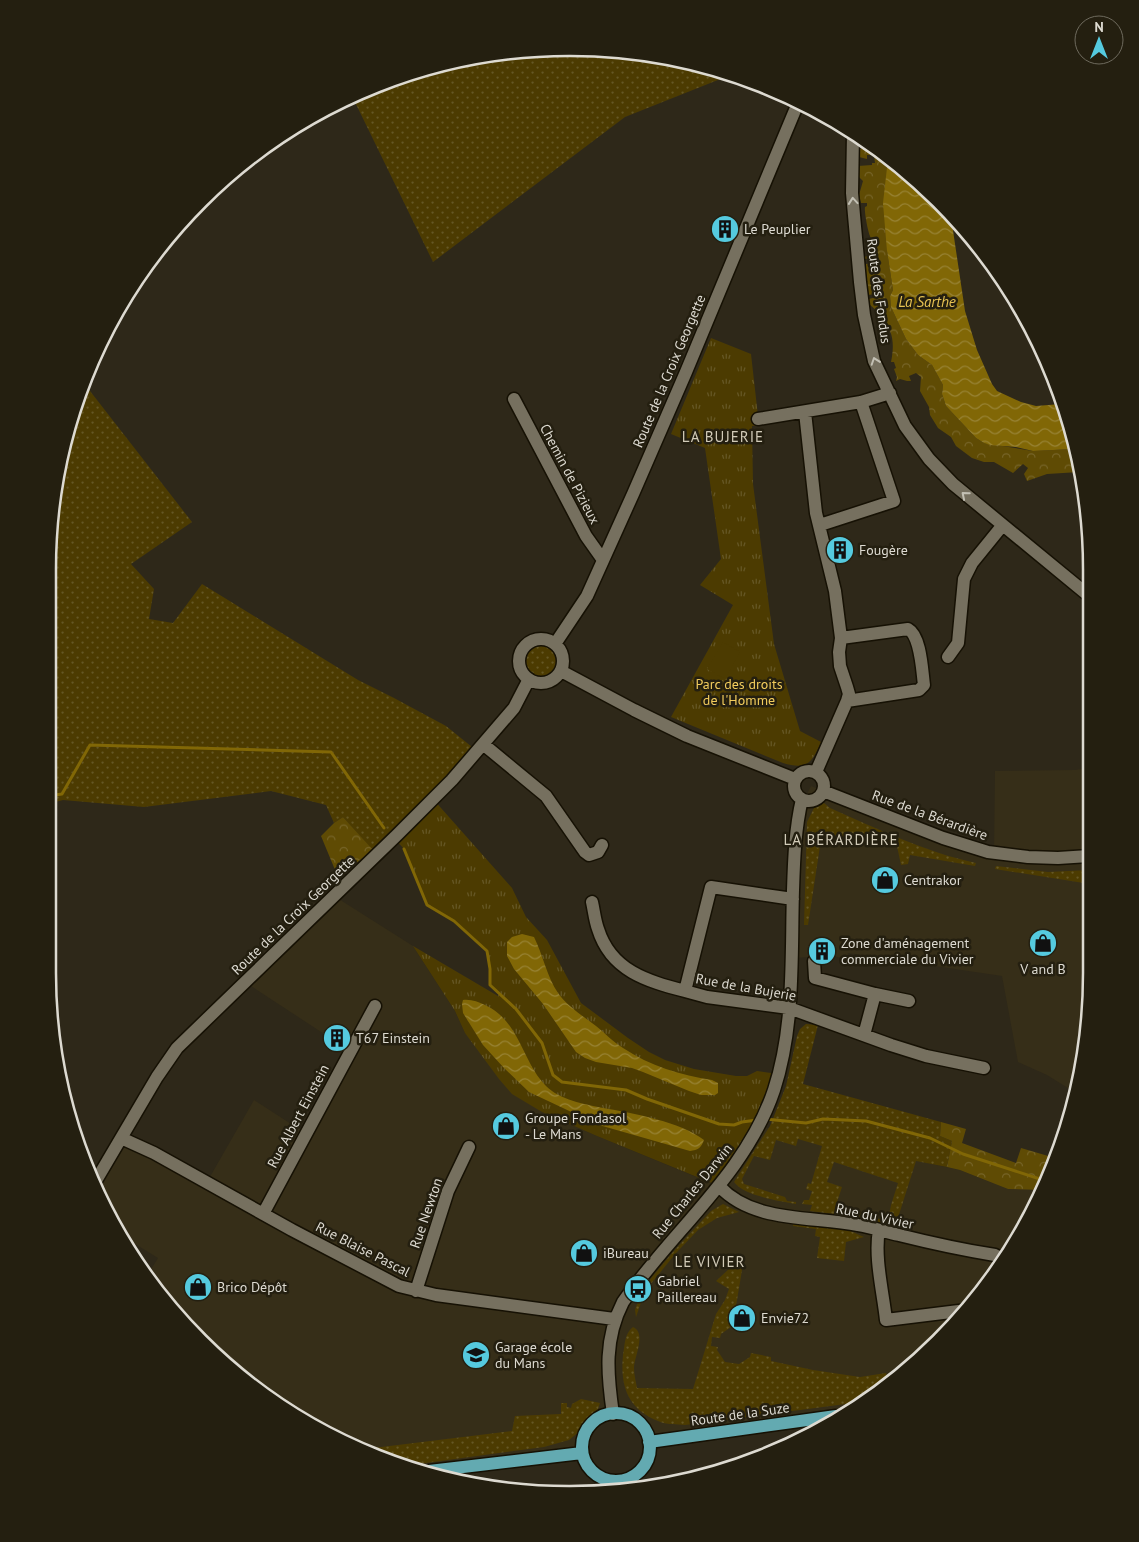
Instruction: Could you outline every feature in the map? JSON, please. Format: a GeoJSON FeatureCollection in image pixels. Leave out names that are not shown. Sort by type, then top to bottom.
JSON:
{"type":"FeatureCollection","features":[{"type":"Feature","properties":{"kind":"main road"},"geometry":{"type":"LineString","coordinates":[[613,1414],[620,1414],[635,1419],[644,1429],[649,1442],[649,1453],[645,1464],[633,1476],[622,1481],[610,1481],[599,1477],[588,1468],[582,1453],[583,1438],[590,1425],[597,1419],[613,1414]]}},
{"type":"Feature","properties":{"kind":"main road","name":"Route de la Suze"},"geometry":{"type":"LineString","coordinates":[[649,1442],[825,1418]]}},
{"type":"Feature","properties":{"kind":"main road"},"geometry":{"type":"LineString","coordinates":[[443,1469],[582,1453]]}},
{"type":"Feature","properties":{"kind":"street","name":"Route de la Croix Georgette"},"geometry":{"type":"LineString","coordinates":[[555,644],[587,596],[686,372],[795,108]]}},
{"type":"Feature","properties":{"kind":"street","name":"Route des Fondus"},"geometry":{"type":"LineString","coordinates":[[853,142],[852,193],[860,282],[874,361],[905,426],[952,484],[1083,592]]}},
{"type":"Feature","properties":{"kind":"street"},"geometry":{"type":"LineString","coordinates":[[758,419],[861,402],[890,393]]}},
{"type":"Feature","properties":{"kind":"street","name":"Chemin de Pizieux"},"geometry":{"type":"LineString","coordinates":[[514,399],[586,536],[603,560]]}},
{"type":"Feature","properties":{"kind":"street"},"geometry":{"type":"LineString","coordinates":[[820,525],[894,501],[861,402]]}},
{"type":"Feature","properties":{"kind":"street"},"geometry":{"type":"LineString","coordinates":[[805,412],[816,513],[835,591],[841,638],[840,666],[848,687],[848,700],[816,772]]}},
{"type":"Feature","properties":{"kind":"street"},"geometry":{"type":"LineString","coordinates":[[948,658],[958,643],[964,579],[972,563],[1002,526]]}},
{"type":"Feature","properties":{"kind":"street"},"geometry":{"type":"LineString","coordinates":[[841,638],[908,629],[915,635],[918,644],[924,685],[919,690],[848,700]]}},
{"type":"Feature","properties":{"kind":"street"},"geometry":{"type":"LineString","coordinates":[[542,639],[555,644],[563,656],[561,671],[556,676],[543,682],[529,679],[522,672],[519,662],[523,649],[528,643],[542,639]]}},
{"type":"Feature","properties":{"kind":"street"},"geometry":{"type":"LineString","coordinates":[[561,671],[687,736],[795,779]]}},
{"type":"Feature","properties":{"kind":"street","name":"Route de la Croix Georgette"},"geometry":{"type":"LineString","coordinates":[[98,1177],[157,1077],[177,1048],[398,835],[452,780],[514,708],[529,679]]}},
{"type":"Feature","properties":{"kind":"street"},"geometry":{"type":"LineString","coordinates":[[483,744],[546,796],[585,852],[589,855],[594,854],[602,845]]}},
{"type":"Feature","properties":{"kind":"street"},"geometry":{"type":"LineString","coordinates":[[806,770],[816,772],[822,779],[823,791],[816,799],[802,799],[794,789],[795,779],[806,770]]}},
{"type":"Feature","properties":{"kind":"street","name":"Rue de la Bérardière"},"geometry":{"type":"LineString","coordinates":[[823,791],[942,838],[988,852],[1028,857],[1083,856]]}},
{"type":"Feature","properties":{"kind":"street","name":"Rue Charles Darwin"},"geometry":{"type":"LineString","coordinates":[[613,1414],[608,1364],[614,1319],[631,1289],[738,1161],[766,1111],[774,1089],[780,1066],[789,1008],[797,828],[802,799]]}},
{"type":"Feature","properties":{"kind":"street","name":"Rue de la Bujerie"},"geometry":{"type":"LineString","coordinates":[[793,899],[711,887],[685,991],[707,997],[789,1008],[926,1056],[984,1068]]}},
{"type":"Feature","properties":{"kind":"street"},"geometry":{"type":"LineString","coordinates":[[592,902],[598,929],[607,950],[623,967],[649,982],[685,991]]}},
{"type":"Feature","properties":{"kind":"street"},"geometry":{"type":"LineString","coordinates":[[814,961],[815,978],[909,1001]]}},
{"type":"Feature","properties":{"kind":"street"},"geometry":{"type":"LineString","coordinates":[[864,1035],[875,994]]}},
{"type":"Feature","properties":{"kind":"street","name":"Rue Albert Einstein"},"geometry":{"type":"LineString","coordinates":[[264,1214],[375,1006]]}},
{"type":"Feature","properties":{"kind":"street","name":"Rue Blaise Pascal"},"geometry":{"type":"LineString","coordinates":[[121,1138],[154,1153],[398,1286],[436,1295],[614,1319]]}},
{"type":"Feature","properties":{"kind":"street","name":"Rue Newton"},"geometry":{"type":"LineString","coordinates":[[416,1291],[448,1190],[469,1147]]}},
{"type":"Feature","properties":{"kind":"street","name":"Rue du Vivier"},"geometry":{"type":"LineString","coordinates":[[718,1186],[727,1195],[742,1204],[763,1212],[859,1225],[997,1256]]}},
{"type":"Feature","properties":{"kind":"street"},"geometry":{"type":"LineString","coordinates":[[879,1230],[877,1247],[886,1320],[954,1312]]}},
{"type":"Feature","properties":{"kind":"shaded area","name":"Zone d'aménagement commerciale du Vivier"},"geometry":{"type":"Polygon","coordinates":[[[1083,769],[1083,972],[1082,1006],[1069,1089],[1047,1075],[1018,1062],[1002,976],[848,953],[846,959],[833,956],[791,958],[804,800],[811,786],[920,830],[994,853],[995,771],[1083,769]]]}},
{"type":"Feature","properties":{"kind":"shaded area"},"geometry":{"type":"Polygon","coordinates":[[[334,896],[413,946],[455,1011],[465,1033],[542,1112],[597,1136],[718,1186],[759,1124],[769,1129],[960,1170],[1008,1189],[1035,1190],[996,1258],[955,1311],[908,1358],[882,1380],[825,1418],[649,1442],[644,1429],[635,1419],[613,1414],[597,1419],[590,1425],[583,1438],[582,1453],[443,1469],[437,1468],[405,1459],[342,1433],[284,1399],[231,1358],[184,1311],[162,1285],[151,1269],[158,1258],[134,1243],[109,1200],[98,1177],[121,1138],[207,1182],[254,1100],[305,1133],[350,1051],[245,982],[334,896]]]}},
{"type":"Feature","properties":{"kind":"green space"},"geometry":{"type":"Polygon","coordinates":[[[536,57],[603,57],[670,66],[720,79],[625,117],[433,262],[355,103],[405,83],[437,74],[469,66],[536,57]]]}},
{"type":"Feature","properties":{"kind":"green space"},"geometry":{"type":"Polygon","coordinates":[[[858,149],[863,149],[872,155],[867,155],[867,159],[859,157],[858,149]]]}},
{"type":"Feature","properties":{"kind":"green space"},"geometry":{"type":"Polygon","coordinates":[[[874,157],[888,167],[887,251],[893,290],[890,296],[891,307],[906,339],[918,355],[932,365],[943,385],[942,394],[946,406],[976,438],[984,443],[1033,451],[1068,449],[1073,472],[1047,474],[1027,481],[1024,474],[1028,468],[1023,464],[1013,473],[994,462],[984,462],[972,458],[956,446],[951,437],[938,428],[930,415],[929,407],[920,391],[921,377],[916,373],[909,376],[911,381],[900,379],[896,381],[897,377],[894,369],[896,368],[894,362],[891,362],[893,345],[891,333],[880,320],[878,312],[868,303],[869,299],[876,297],[875,294],[868,295],[866,287],[866,264],[873,263],[873,258],[863,259],[863,257],[874,255],[875,249],[866,222],[865,207],[867,203],[861,203],[859,195],[863,181],[858,176],[858,166],[875,163],[874,157]]]}},
{"type":"Feature","properties":{"kind":"green space","name":"Parc des droits de l'Homme"},"geometry":{"type":"Polygon","coordinates":[[[711,338],[751,354],[759,425],[752,426],[753,484],[774,644],[800,731],[821,742],[815,755],[808,763],[803,765],[783,763],[671,717],[733,605],[700,585],[721,559],[705,448],[671,434],[711,338]]]}},
{"type":"Feature","properties":{"kind":"green space"},"geometry":{"type":"Polygon","coordinates":[[[89,389],[192,522],[131,564],[154,589],[149,619],[173,623],[202,584],[358,680],[446,726],[477,751],[377,855],[343,817],[334,823],[326,805],[271,791],[144,807],[63,800],[56,802],[57,536],[66,469],[89,389]]]}},
{"type":"Feature","properties":{"kind":"green space"},"geometry":{"type":"Polygon","coordinates":[[[723,642],[740,652],[725,679],[707,669],[723,642]]]}},
{"type":"Feature","properties":{"kind":"green space"},"geometry":{"type":"Polygon","coordinates":[[[541,643],[553,648],[558,660],[553,672],[541,677],[529,672],[524,660],[529,648],[541,643]]]}},
{"type":"Feature","properties":{"kind":"green space"},"geometry":{"type":"Polygon","coordinates":[[[433,799],[512,888],[526,917],[547,940],[581,1003],[628,1038],[665,1060],[694,1069],[736,1076],[747,1076],[757,1071],[778,1074],[774,1089],[719,1186],[542,1112],[512,1094],[465,1033],[455,1011],[413,946],[498,996],[499,994],[490,985],[487,952],[454,921],[427,905],[404,849],[394,838],[433,799]]]}},
{"type":"Feature","properties":{"kind":"green space"},"geometry":{"type":"Polygon","coordinates":[[[824,803],[830,808],[884,832],[938,853],[976,863],[975,866],[910,855],[908,864],[901,865],[897,846],[822,833],[808,925],[804,925],[807,822],[814,808],[824,803]]]}},
{"type":"Feature","properties":{"kind":"green space"},"geometry":{"type":"Polygon","coordinates":[[[343,817],[373,850],[338,877],[321,836],[343,817]]]}},
{"type":"Feature","properties":{"kind":"green space"},"geometry":{"type":"Polygon","coordinates":[[[996,866],[1048,872],[1083,870],[1083,883],[995,869],[996,866]]]}},
{"type":"Feature","properties":{"kind":"green space"},"geometry":{"type":"Polygon","coordinates":[[[806,1024],[818,1025],[803,1084],[941,1122],[940,1136],[952,1141],[947,1167],[916,1161],[895,1227],[874,1221],[875,1218],[888,1221],[898,1183],[834,1162],[827,1182],[842,1187],[836,1205],[860,1212],[859,1217],[810,1211],[812,1205],[802,1204],[804,1200],[809,1200],[812,1191],[806,1189],[808,1183],[811,1184],[822,1146],[798,1139],[796,1146],[776,1140],[770,1160],[754,1156],[742,1179],[744,1184],[785,1197],[787,1201],[796,1202],[796,1204],[754,1194],[739,1187],[734,1182],[770,1126],[786,1086],[797,1036],[800,1029],[806,1024]]]}},
{"type":"Feature","properties":{"kind":"green space"},"geometry":{"type":"Polygon","coordinates":[[[941,1122],[966,1129],[962,1143],[1016,1163],[1021,1148],[1049,1156],[1035,1190],[1008,1189],[960,1170],[947,1167],[952,1141],[940,1136],[941,1122]]]}},
{"type":"Feature","properties":{"kind":"green space"},"geometry":{"type":"Polygon","coordinates":[[[723,1204],[739,1212],[717,1218],[698,1230],[676,1253],[645,1291],[636,1317],[635,1310],[642,1289],[711,1211],[723,1204]]]}},
{"type":"Feature","properties":{"kind":"green space"},"geometry":{"type":"Polygon","coordinates":[[[793,1223],[848,1230],[864,1237],[846,1242],[844,1261],[817,1258],[820,1237],[815,1236],[816,1229],[793,1226],[793,1223]]]}},
{"type":"Feature","properties":{"kind":"green space"},"geometry":{"type":"Polygon","coordinates":[[[744,1258],[736,1306],[739,1307],[735,1328],[731,1327],[721,1334],[720,1338],[712,1337],[711,1346],[718,1347],[717,1350],[725,1362],[739,1364],[750,1357],[751,1353],[771,1357],[771,1361],[813,1370],[860,1377],[886,1373],[887,1376],[847,1404],[685,1425],[661,1422],[639,1410],[628,1396],[623,1377],[623,1355],[628,1333],[633,1327],[639,1334],[639,1346],[634,1368],[637,1388],[693,1389],[716,1314],[725,1300],[729,1289],[716,1281],[744,1258]]]}},
{"type":"Feature","properties":{"kind":"green space"},"geometry":{"type":"Polygon","coordinates":[[[581,1399],[600,1403],[597,1412],[569,1440],[544,1447],[421,1464],[375,1448],[512,1431],[515,1416],[561,1414],[561,1403],[567,1403],[567,1407],[571,1408],[572,1404],[581,1399]]]}},
{"type":"Feature","properties":{"kind":"water","name":"La Sarthe"},"geometry":{"type":"Polygon","coordinates":[[[887,166],[908,184],[953,229],[965,311],[977,350],[992,384],[997,391],[1021,402],[1036,406],[1056,404],[1068,449],[1033,451],[984,443],[976,438],[946,406],[942,394],[943,385],[932,365],[918,355],[906,339],[891,307],[890,296],[893,290],[887,251],[883,203],[887,166]]]}},
{"type":"Feature","properties":{"kind":"water"},"geometry":{"type":"Polygon","coordinates":[[[522,934],[534,937],[554,987],[566,1003],[616,1043],[633,1054],[666,1069],[712,1080],[718,1083],[718,1093],[715,1095],[701,1095],[632,1068],[596,1062],[576,1052],[543,1004],[514,969],[507,956],[507,942],[512,937],[522,934]]]}},
{"type":"Feature","properties":{"kind":"water"},"geometry":{"type":"Polygon","coordinates":[[[463,1000],[472,1000],[485,1005],[497,1012],[506,1021],[538,1076],[546,1086],[558,1095],[580,1103],[670,1123],[704,1140],[702,1145],[690,1151],[599,1125],[529,1092],[483,1045],[463,1013],[463,1000]]]}},
{"type":"Feature","properties":{"kind":"waterway"},"geometry":{"type":"LineString","coordinates":[[56,795],[62,794],[90,745],[331,752],[384,828]]}},
{"type":"Feature","properties":{"kind":"waterway"},"geometry":{"type":"LineString","coordinates":[[404,849],[427,905],[454,921],[487,951],[490,985],[516,1009],[542,1043],[553,1075],[562,1082],[626,1090],[719,1124],[734,1125],[757,1120]]}},
{"type":"Feature","properties":{"kind":"waterway"},"geometry":{"type":"LineString","coordinates":[[765,1119],[806,1123],[823,1119],[866,1121],[930,1138],[963,1154],[1040,1179]]}},
{"type":"Feature","properties":{"kind":"place","name":"Le Peuplier"},"geometry":{"type":"Point","coordinates":[725,229]}},
{"type":"Feature","properties":{"kind":"place","name":"Fougère"},"geometry":{"type":"Point","coordinates":[840,550]}},
{"type":"Feature","properties":{"kind":"place","name":"Centrakor"},"geometry":{"type":"Point","coordinates":[885,880]}},
{"type":"Feature","properties":{"kind":"place","name":"V and B"},"geometry":{"type":"Point","coordinates":[1043,943]}},
{"type":"Feature","properties":{"kind":"place","name":"Zone d'aménagement commerciale du Vivier"},"geometry":{"type":"Point","coordinates":[822,951]}},
{"type":"Feature","properties":{"kind":"place","name":"T67 Einstein"},"geometry":{"type":"Point","coordinates":[337,1038]}},
{"type":"Feature","properties":{"kind":"place","name":"Groupe Fondasol - Le Mans"},"geometry":{"type":"Point","coordinates":[506,1126]}},
{"type":"Feature","properties":{"kind":"place","name":"iBureau"},"geometry":{"type":"Point","coordinates":[584,1253]}},
{"type":"Feature","properties":{"kind":"place","name":"Brico Dépôt"},"geometry":{"type":"Point","coordinates":[198,1287]}},
{"type":"Feature","properties":{"kind":"place","name":"Gabriel Paillereau"},"geometry":{"type":"Point","coordinates":[638,1289]}},
{"type":"Feature","properties":{"kind":"place","name":"Envie72"},"geometry":{"type":"Point","coordinates":[742,1318]}},
{"type":"Feature","properties":{"kind":"place","name":"Garage école du Mans"},"geometry":{"type":"Point","coordinates":[476,1355]}},
{"type":"Feature","properties":{"kind":"district","name":"LA BUJERIE"},"geometry":{"type":"Point","coordinates":[723,436]}},
{"type":"Feature","properties":{"kind":"district","name":"LA BÉRARDIÈRE"},"geometry":{"type":"Point","coordinates":[841,839]}},
{"type":"Feature","properties":{"kind":"district","name":"LE VIVIER"},"geometry":{"type":"Point","coordinates":[710,1261]}}]}
